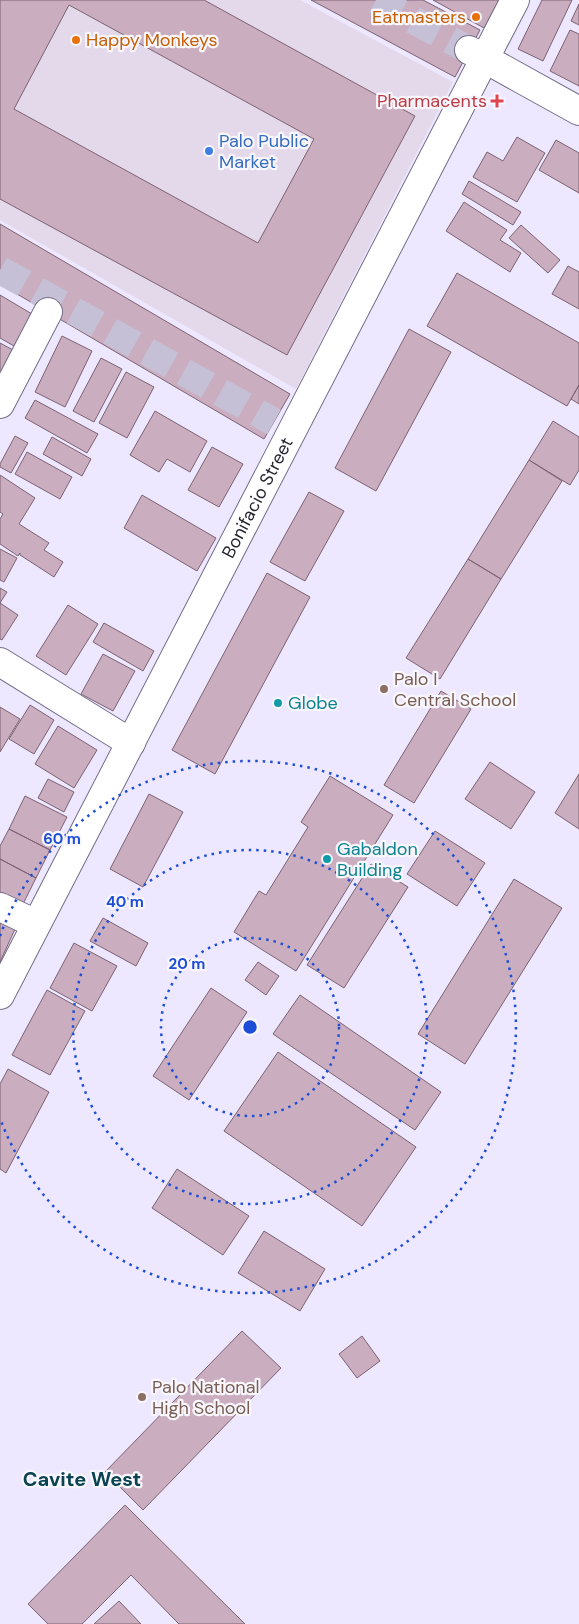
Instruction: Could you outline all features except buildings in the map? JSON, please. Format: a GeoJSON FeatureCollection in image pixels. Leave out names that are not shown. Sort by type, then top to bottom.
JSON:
{"type":"FeatureCollection","features":[{"type":"Feature","properties":{"kind":"street","name":"Bonifacio Street"},"geometry":{"type":"LineString","coordinates":[[0,995],[130,743],[282,426],[477,54],[514,0]]}},
{"type":"Feature","properties":{"kind":"street"},"geometry":{"type":"LineString","coordinates":[[477,54],[579,111]]}},
{"type":"Feature","properties":{"kind":"street"},"geometry":{"type":"LineString","coordinates":[[0,404],[48,312]]}},
{"type":"Feature","properties":{"kind":"street"},"geometry":{"type":"LineString","coordinates":[[0,662],[130,743]]}},
{"type":"Feature","properties":{"kind":"street"},"geometry":{"type":"LineString","coordinates":[[0,907],[36,924]]}},
{"type":"Feature","properties":{"kind":"shaded area","name":"Palo Public Market"},"geometry":{"type":"Polygon","coordinates":[[[0,0],[300,0],[453,82],[296,389],[0,220],[0,0]]]}},
{"type":"Feature","properties":{"kind":"tunnel"},"geometry":{"type":"LineString","coordinates":[[376,0],[469,50]]}},
{"type":"Feature","properties":{"kind":"tunnel"},"geometry":{"type":"LineString","coordinates":[[0,270],[274,422]]}},
{"type":"Feature","properties":{"kind":"place","name":"Eatmasters"},"geometry":{"type":"Point","coordinates":[476,17]}},
{"type":"Feature","properties":{"kind":"place","name":"Happy Monkeys"},"geometry":{"type":"Point","coordinates":[76,40]}},
{"type":"Feature","properties":{"kind":"place","name":"Pharmacents"},"geometry":{"type":"Point","coordinates":[497,101]}},
{"type":"Feature","properties":{"kind":"place","name":"Palo Public Market"},"geometry":{"type":"Point","coordinates":[209,151]}},
{"type":"Feature","properties":{"kind":"place","name":"Palo I Central School"},"geometry":{"type":"Point","coordinates":[384,689]}},
{"type":"Feature","properties":{"kind":"place","name":"Globe"},"geometry":{"type":"Point","coordinates":[278,703]}},
{"type":"Feature","properties":{"kind":"place","name":"Gabaldon Building"},"geometry":{"type":"Point","coordinates":[327,859]}},
{"type":"Feature","properties":{"kind":"place","name":"Palo National High School"},"geometry":{"type":"Point","coordinates":[142,1397]}},
{"type":"Feature","properties":{"kind":"district","name":"Cavite West"},"geometry":{"type":"Point","coordinates":[82,1479]}}]}
